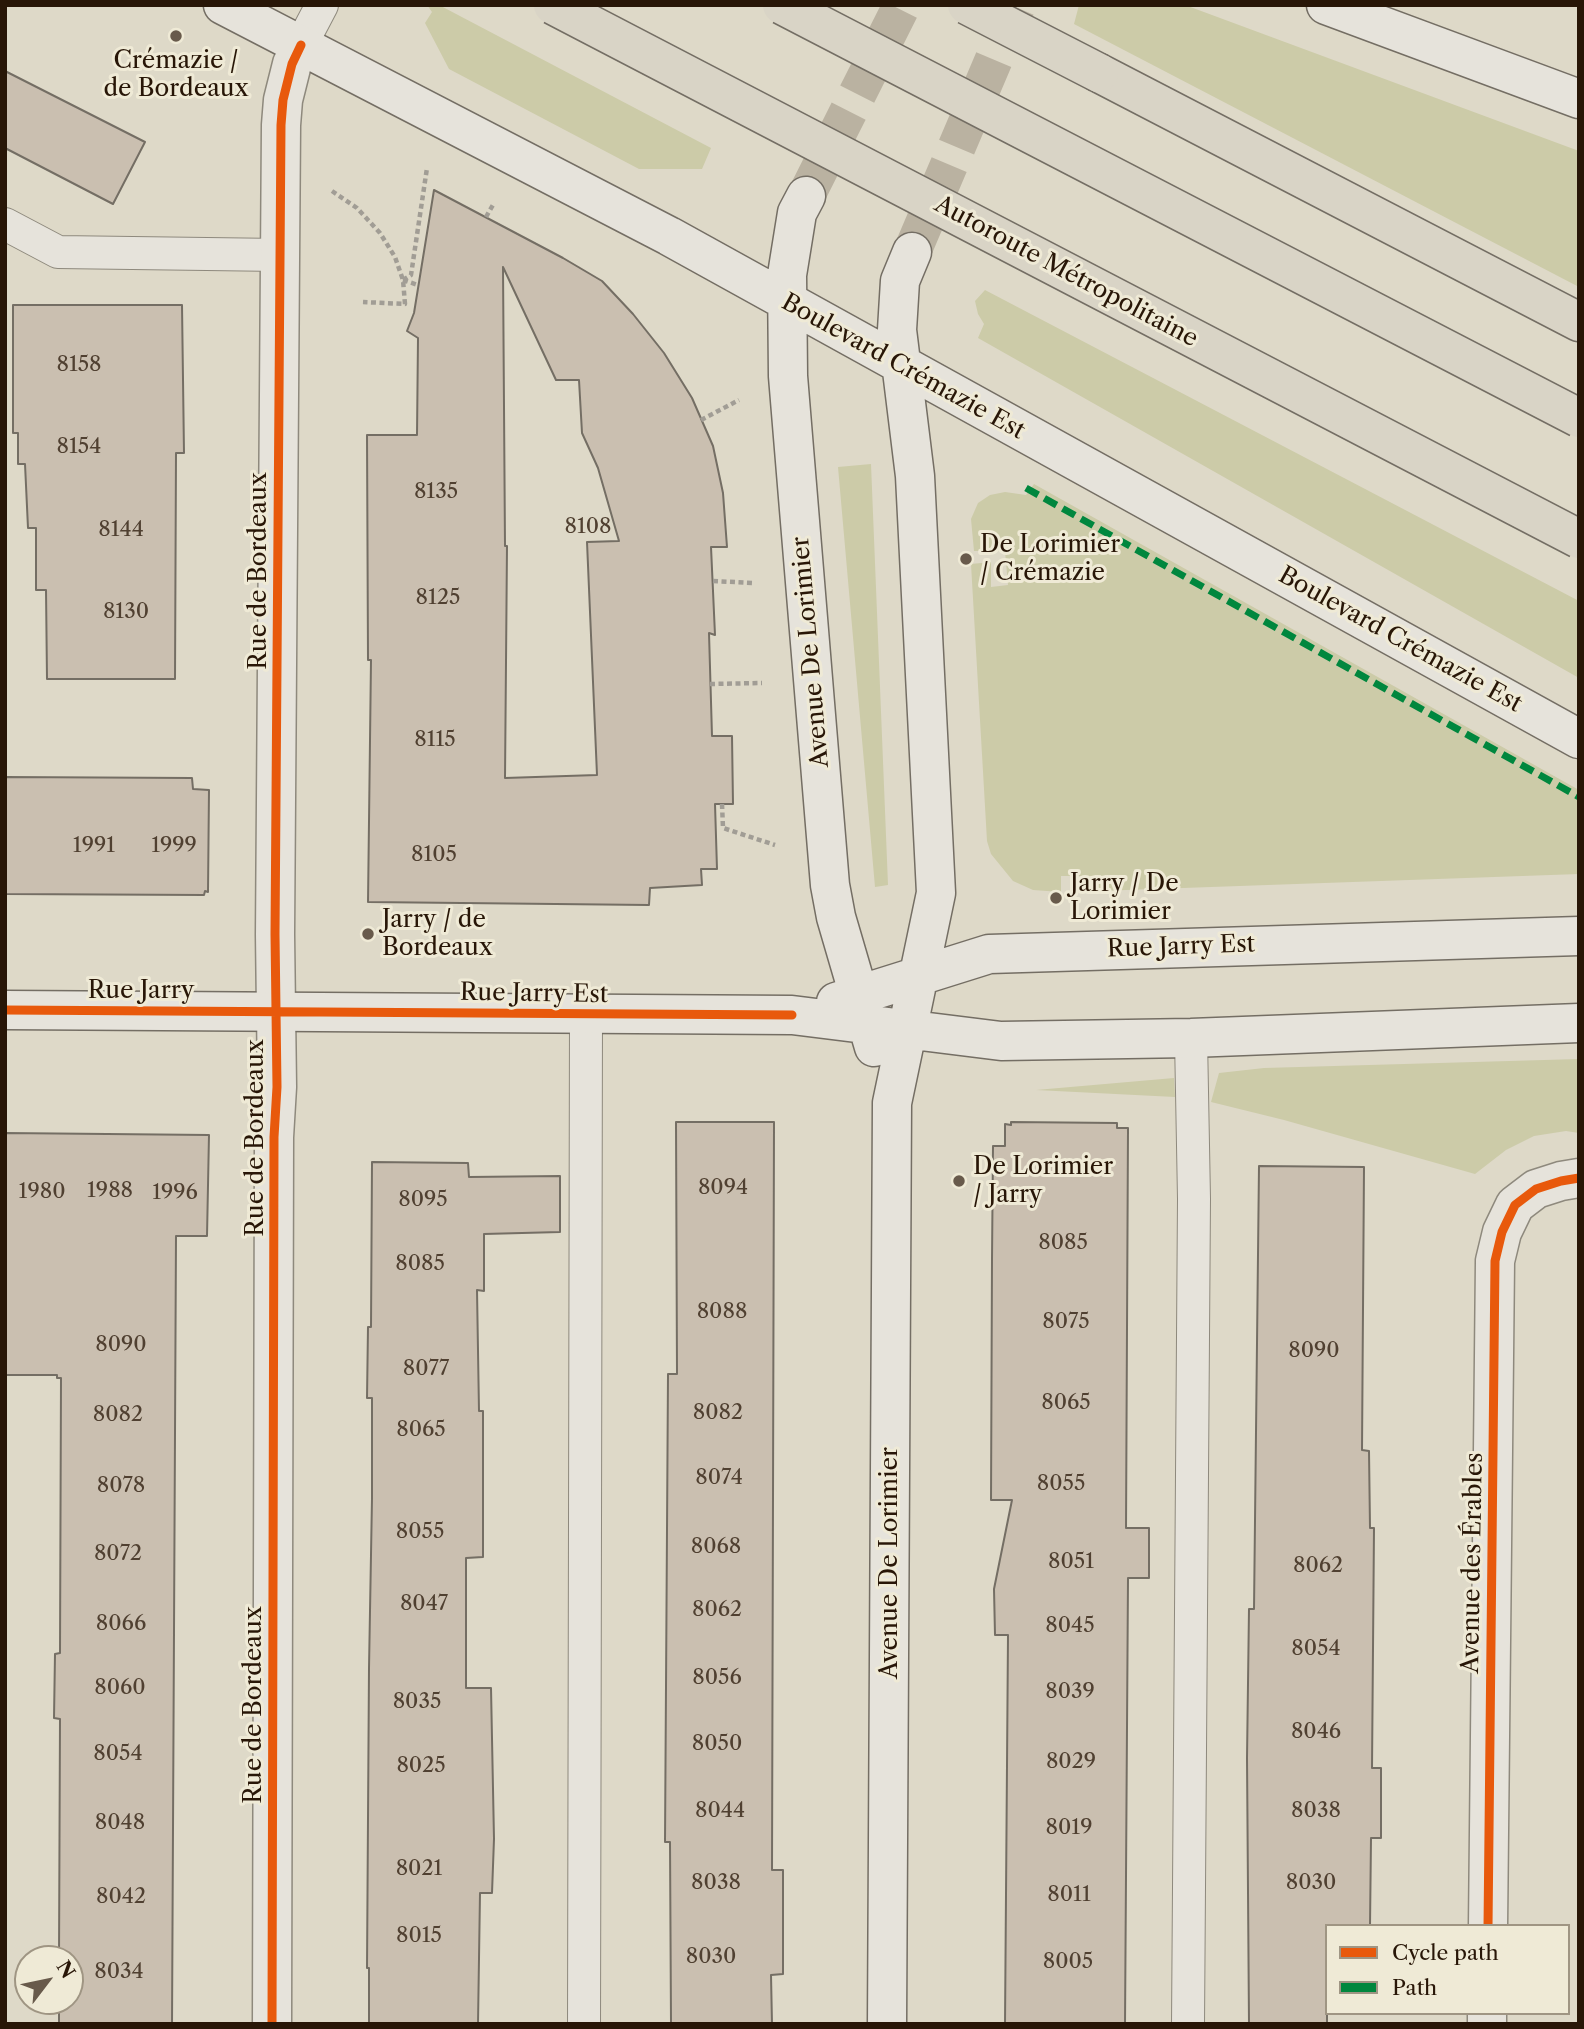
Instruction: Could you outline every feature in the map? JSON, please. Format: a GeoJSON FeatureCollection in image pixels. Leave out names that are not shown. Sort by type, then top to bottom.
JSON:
{"type":"FeatureCollection","features":[{"type":"Feature","properties":{"kind":"highway","name":"Autoroute Métropolitaine"},"geometry":{"type":"LineString","coordinates":[[553,5],[1579,540]]}},
{"type":"Feature","properties":{"kind":"highway"},"geometry":{"type":"LineString","coordinates":[[782,5],[1579,418]]}},
{"type":"Feature","properties":{"kind":"highway"},"geometry":{"type":"LineString","coordinates":[[967,5],[1579,322]]}},
{"type":"Feature","properties":{"kind":"main road","name":"Boulevard Crémazie Est"},"geometry":{"type":"LineString","coordinates":[[223,5],[669,236],[985,413],[1579,738]]}},
{"type":"Feature","properties":{"kind":"main road"},"geometry":{"type":"LineString","coordinates":[[1325,5],[1579,100]]}},
{"type":"Feature","properties":{"kind":"main road","name":"Rue de Bordeaux"},"geometry":{"type":"LineString","coordinates":[[272,2024],[281,125],[283,100],[292,64],[301,45]]}},
{"type":"Feature","properties":{"kind":"main road","name":"Avenue De Lorimier"},"geometry":{"type":"LineString","coordinates":[[806,196],[797,212],[787,275],[788,376],[830,886],[836,917],[891,1103]]}},
{"type":"Feature","properties":{"kind":"main road","name":"Avenue De Lorimier"},"geometry":{"type":"LineString","coordinates":[[887,2024],[891,1103],[936,893],[915,476],[897,330],[900,281],[912,252]]}},
{"type":"Feature","properties":{"kind":"main road","name":"Rue Jarry Est"},"geometry":{"type":"LineString","coordinates":[[276,1011],[792,1015],[863,1010],[919,977],[989,954],[1579,936]]}},
{"type":"Feature","properties":{"kind":"main road","name":"Rue Jarry"},"geometry":{"type":"LineString","coordinates":[[5,1010],[276,1011]]}},
{"type":"Feature","properties":{"kind":"main road","name":"Rue Jarry Est"},"geometry":{"type":"LineString","coordinates":[[863,1010],[908,1030],[1001,1041],[1191,1038],[1579,1023]]}},
{"type":"Feature","properties":{"kind":"main road","name":"Avenue des Érables"},"geometry":{"type":"LineString","coordinates":[[1488,1924],[1495,1261],[1502,1232],[1515,1205],[1536,1189],[1579,1178]]}},
{"type":"Feature","properties":{"kind":"lane"},"geometry":{"type":"LineString","coordinates":[[301,45],[322,5]]}},
{"type":"Feature","properties":{"kind":"lane"},"geometry":{"type":"LineString","coordinates":[[5,224],[58,251],[281,255]]}},
{"type":"Feature","properties":{"kind":"lane"},"geometry":{"type":"LineString","coordinates":[[584,2024],[586,1014]]}},
{"type":"Feature","properties":{"kind":"lane"},"geometry":{"type":"LineString","coordinates":[[1188,2024],[1194,1199],[1191,1038]]}},
{"type":"Feature","properties":{"kind":"path"},"geometry":{"type":"LineString","coordinates":[[411,275],[428,164]]}},
{"type":"Feature","properties":{"kind":"path"},"geometry":{"type":"LineString","coordinates":[[328,188],[357,208],[380,233],[395,257],[405,304],[363,302]]}},
{"type":"Feature","properties":{"kind":"path"},"geometry":{"type":"LineString","coordinates":[[486,217],[496,200]]}},
{"type":"Feature","properties":{"kind":"path"},"geometry":{"type":"LineString","coordinates":[[402,280],[420,273]]}},
{"type":"Feature","properties":{"kind":"path"},"geometry":{"type":"LineString","coordinates":[[402,280],[418,285]]}},
{"type":"Feature","properties":{"kind":"path"},"geometry":{"type":"LineString","coordinates":[[701,420],[739,400]]}},
{"type":"Feature","properties":{"kind":"path"},"geometry":{"type":"LineString","coordinates":[[713,581],[754,583]]}},
{"type":"Feature","properties":{"kind":"path"},"geometry":{"type":"LineString","coordinates":[[710,684],[762,683]]}},
{"type":"Feature","properties":{"kind":"path"},"geometry":{"type":"LineString","coordinates":[[722,804],[723,828],[775,845]]}},
{"type":"Feature","properties":{"kind":"green space"},"geometry":{"type":"Polygon","coordinates":[[[427,5],[439,5],[711,148],[702,169],[639,169],[449,69],[425,23],[432,12],[427,5]]]}},
{"type":"Feature","properties":{"kind":"green space"},"geometry":{"type":"Polygon","coordinates":[[[1079,5],[1185,5],[1579,151],[1579,287],[1074,24],[1079,5]]]}},
{"type":"Feature","properties":{"kind":"green space"},"geometry":{"type":"Polygon","coordinates":[[[985,290],[1579,601],[1579,678],[978,338],[984,324],[975,301],[985,290]]]}},
{"type":"Feature","properties":{"kind":"green space"},"geometry":{"type":"Polygon","coordinates":[[[871,464],[888,885],[875,887],[838,467],[871,464]]]}},
{"type":"Feature","properties":{"kind":"green space"},"geometry":{"type":"Polygon","coordinates":[[[1034,484],[1579,790],[1579,874],[1098,891],[1097,876],[1061,876],[1061,892],[1033,890],[1013,881],[991,854],[987,841],[971,564],[991,562],[991,587],[1008,585],[1005,551],[974,551],[971,519],[978,503],[990,495],[1005,492],[1026,495],[1034,484]]]}},
{"type":"Feature","properties":{"kind":"green space"},"geometry":{"type":"Polygon","coordinates":[[[1579,1059],[1579,1133],[1566,1131],[1534,1136],[1506,1150],[1475,1174],[1211,1102],[1219,1073],[1264,1068],[1579,1059]]]}},
{"type":"Feature","properties":{"kind":"green space"},"geometry":{"type":"Polygon","coordinates":[[[1174,1078],[1175,1097],[1036,1090],[1174,1078]]]}},
{"type":"Feature","properties":{"kind":"building"},"geometry":{"type":"Polygon","coordinates":[[[5,71],[145,142],[113,204],[5,148],[5,71]]]}},
{"type":"Feature","properties":{"kind":"building"},"geometry":{"type":"Polygon","coordinates":[[[434,190],[602,281],[664,353],[692,398],[713,446],[723,493],[727,547],[711,547],[715,635],[709,633],[712,736],[732,736],[733,804],[715,804],[717,869],[701,869],[702,885],[650,888],[649,905],[368,902],[371,660],[368,660],[367,435],[417,435],[418,338],[407,331],[414,313],[434,190]],[[503,267],[507,546],[505,778],[597,775],[587,542],[619,541],[598,468],[582,433],[579,380],[556,380],[503,267]]]}},
{"type":"Feature","properties":{"kind":"building"},"geometry":{"type":"Polygon","coordinates":[[[13,305],[182,305],[184,453],[176,453],[175,679],[47,679],[46,590],[36,590],[36,528],[28,528],[25,464],[18,464],[18,433],[13,433],[13,305]]]}},
{"type":"Feature","properties":{"kind":"building"},"geometry":{"type":"Polygon","coordinates":[[[5,777],[192,778],[193,789],[209,790],[208,892],[205,891],[204,895],[5,894],[5,777]]]}},
{"type":"Feature","properties":{"kind":"building"},"geometry":{"type":"Polygon","coordinates":[[[676,1122],[774,1122],[772,1870],[783,1870],[783,1974],[771,1975],[772,2024],[671,2024],[670,1842],[665,1842],[668,1374],[677,1374],[676,1122]]]}},
{"type":"Feature","properties":{"kind":"building"},"geometry":{"type":"Polygon","coordinates":[[[1011,1122],[1117,1123],[1117,1128],[1128,1128],[1126,1528],[1149,1528],[1149,1578],[1128,1578],[1125,2024],[1005,2024],[1008,1635],[995,1635],[994,1589],[1012,1500],[991,1500],[992,1259],[993,1146],[1005,1146],[1005,1124],[1011,1125],[1011,1122]]]}},
{"type":"Feature","properties":{"kind":"building"},"geometry":{"type":"Polygon","coordinates":[[[5,1133],[209,1135],[207,1236],[176,1236],[172,2024],[59,2024],[59,2015],[84,2015],[84,1945],[59,1945],[60,1719],[54,1718],[55,1654],[60,1653],[61,1378],[57,1378],[57,1375],[5,1375],[5,1133]]]}},
{"type":"Feature","properties":{"kind":"building"},"geometry":{"type":"Polygon","coordinates":[[[372,1162],[468,1163],[469,1177],[560,1176],[560,1232],[484,1234],[484,1291],[477,1290],[479,1411],[483,1411],[483,1557],[466,1558],[466,1688],[491,1688],[494,1839],[492,1893],[480,1893],[478,2024],[369,2024],[367,1968],[372,1398],[367,1398],[368,1327],[371,1327],[372,1162]]]}},
{"type":"Feature","properties":{"kind":"building"},"geometry":{"type":"Polygon","coordinates":[[[1259,1166],[1364,1167],[1362,1450],[1369,1451],[1370,1528],[1374,1528],[1372,1768],[1381,1768],[1381,1838],[1371,1838],[1370,1924],[1325,1924],[1327,2024],[1249,2024],[1247,1758],[1249,1609],[1254,1609],[1259,1166]]]}},
{"type":"Feature","properties":{"kind":"tunnel"},"geometry":{"type":"LineString","coordinates":[[806,196],[902,5]]}},
{"type":"Feature","properties":{"kind":"tunnel"},"geometry":{"type":"LineString","coordinates":[[912,252],[1017,5]]}},
{"type":"Feature","properties":{"kind":"marked path"},"geometry":{"type":"LineString","coordinates":[[1026,488],[1579,797]]}},
{"type":"Feature","properties":{"kind":"cycle path"},"geometry":{"type":"LineString","coordinates":[[272,2024],[274,1137],[277,1087],[275,934],[281,125],[283,100],[292,64],[301,45]]}},
{"type":"Feature","properties":{"kind":"cycle path"},"geometry":{"type":"LineString","coordinates":[[5,1010],[792,1015]]}},
{"type":"Feature","properties":{"kind":"cycle path"},"geometry":{"type":"LineString","coordinates":[[1488,1924],[1495,1261],[1502,1232],[1515,1205],[1536,1189],[1579,1178]]}},
{"type":"Feature","properties":{"kind":"place","name":"Crémazie / de Bordeaux"},"geometry":{"type":"Point","coordinates":[176,36]}},
{"type":"Feature","properties":{"kind":"place","name":"De Lorimier / Crémazie"},"geometry":{"type":"Point","coordinates":[966,559]}},
{"type":"Feature","properties":{"kind":"place","name":"Jarry / De Lorimier"},"geometry":{"type":"Point","coordinates":[1056,898]}},
{"type":"Feature","properties":{"kind":"place","name":"Jarry / de Bordeaux"},"geometry":{"type":"Point","coordinates":[368,934]}},
{"type":"Feature","properties":{"kind":"place","name":"De Lorimier / Jarry"},"geometry":{"type":"Point","coordinates":[959,1181]}}]}
